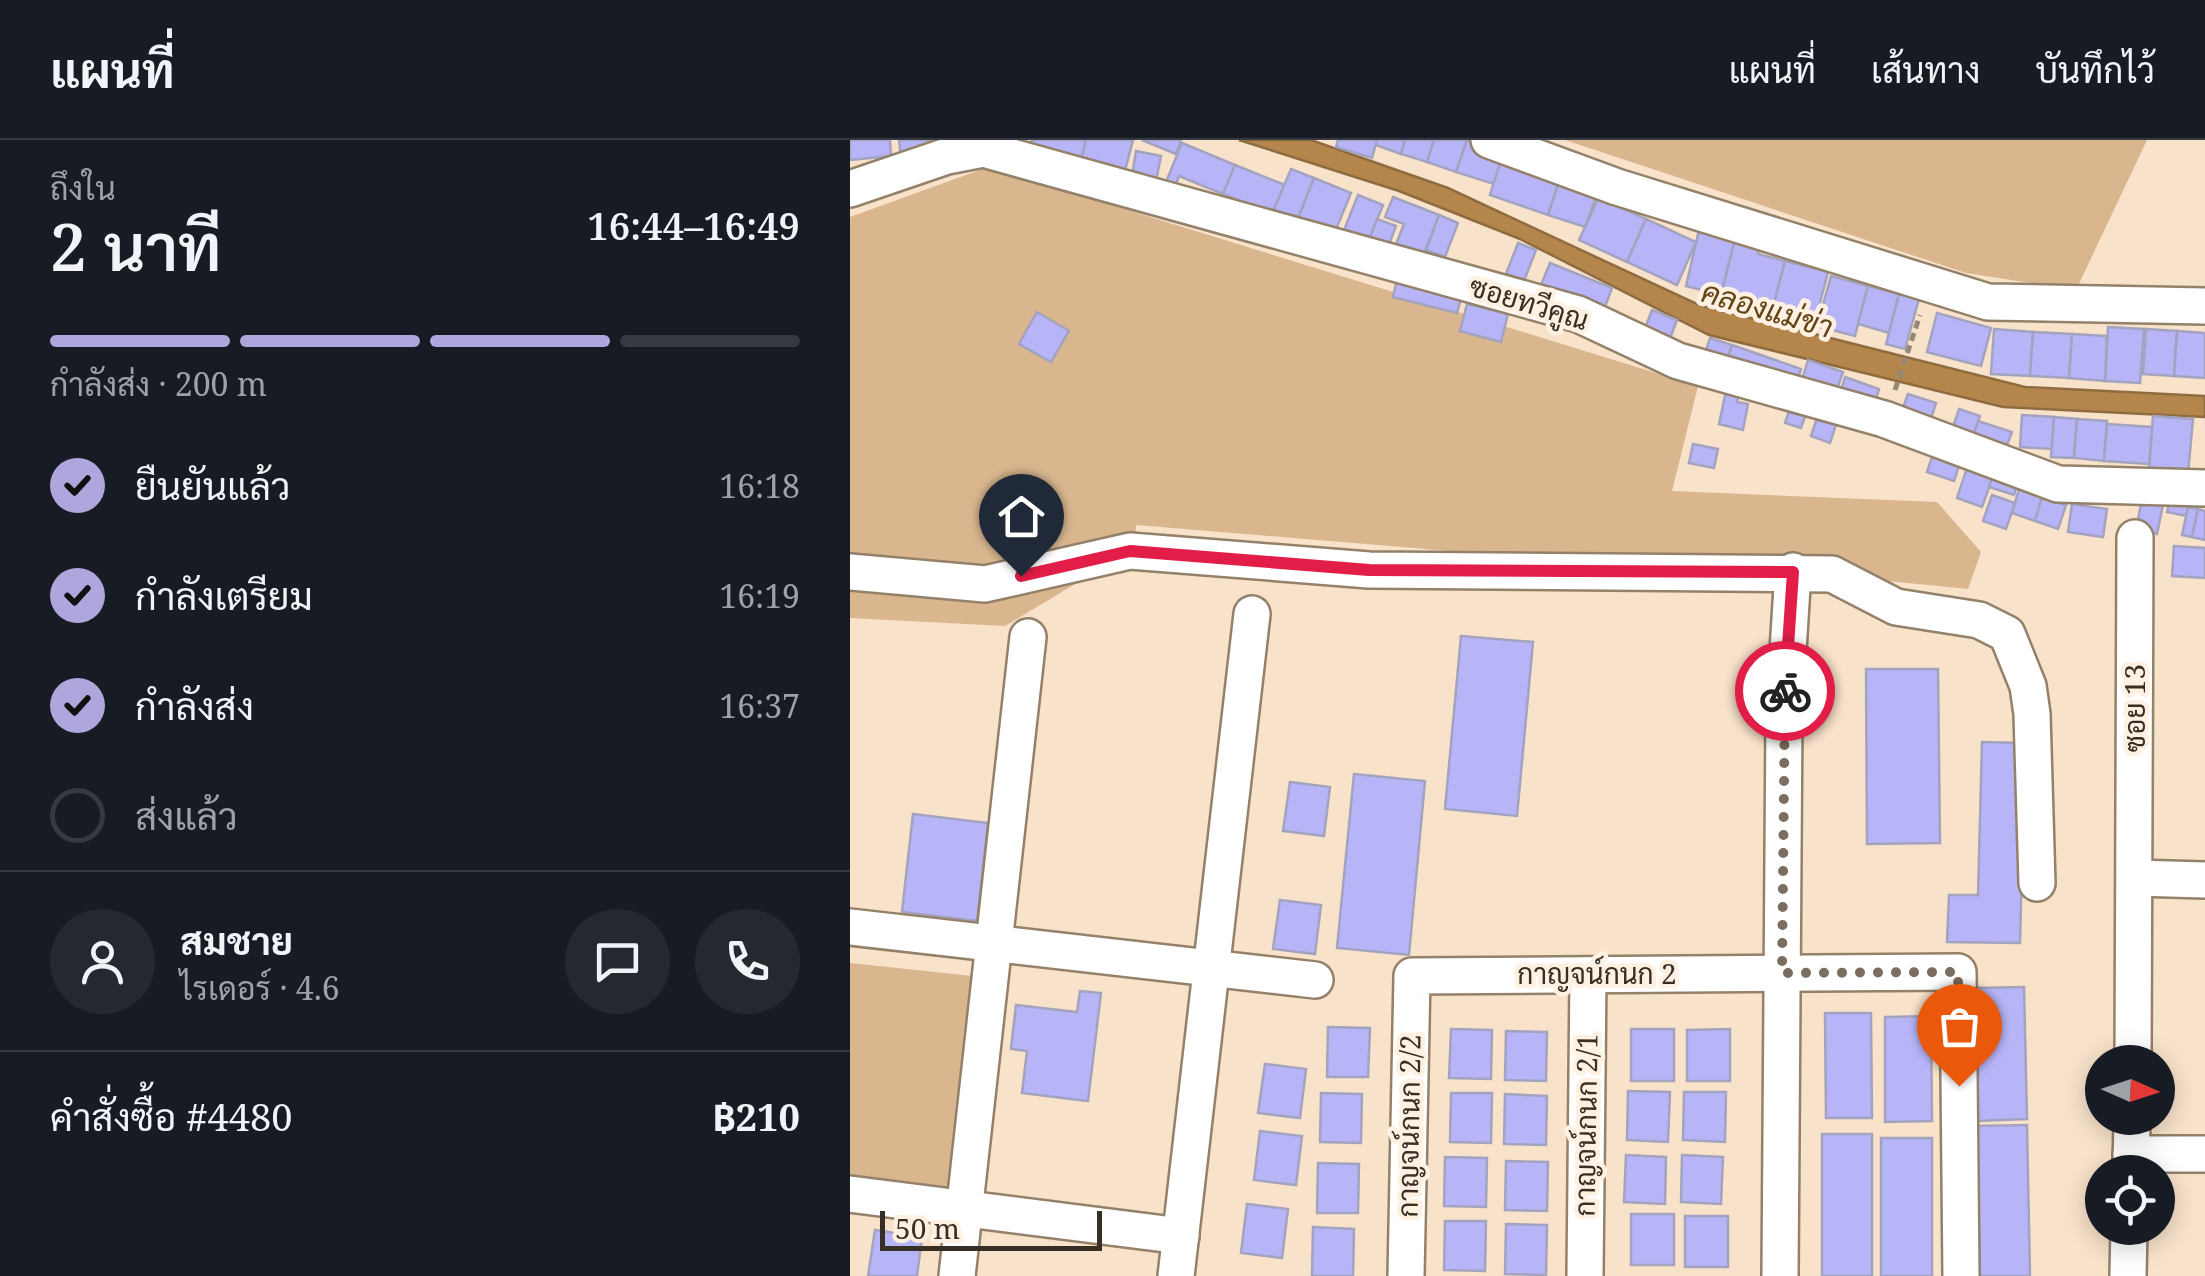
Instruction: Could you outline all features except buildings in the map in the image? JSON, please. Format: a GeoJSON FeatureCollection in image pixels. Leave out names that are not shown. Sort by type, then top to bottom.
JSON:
{"type":"FeatureCollection","features":[{"type":"Feature","properties":{"kind":"street"},"geometry":{"type":"LineString","coordinates":[[1488,140],[1617,187],[1988,302],[2205,306]]}},
{"type":"Feature","properties":{"kind":"street","name":"ซอยทวีคูณ"},"geometry":{"type":"LineString","coordinates":[[850,190],[947,156],[983,149],[1578,314],[1678,361],[1889,406],[2058,484],[2205,488]]}},
{"type":"Feature","properties":{"kind":"street","name":"ซอย 13"},"geometry":{"type":"LineString","coordinates":[[2132,1045],[2135,538]]}},
{"type":"Feature","properties":{"kind":"street"},"geometry":{"type":"LineString","coordinates":[[850,572],[985,584],[1130,551],[1369,570],[1832,574],[1896,606],[1979,620],[2007,634],[2028,686],[2032,714],[2037,883]]}},
{"type":"Feature","properties":{"kind":"street"},"geometry":{"type":"LineString","coordinates":[[1780,1276],[1784,714],[1793,572]]}},
{"type":"Feature","properties":{"kind":"street"},"geometry":{"type":"LineString","coordinates":[[1176,1276],[1252,614]]}},
{"type":"Feature","properties":{"kind":"street"},"geometry":{"type":"LineString","coordinates":[[957,1276],[1028,637]]}},
{"type":"Feature","properties":{"kind":"street"},"geometry":{"type":"LineString","coordinates":[[2135,878],[2205,880]]}},
{"type":"Feature","properties":{"kind":"street"},"geometry":{"type":"LineString","coordinates":[[850,927],[1315,980]]}},
{"type":"Feature","properties":{"kind":"street","name":"กาญจน์กนก 2"},"geometry":{"type":"LineString","coordinates":[[1412,976],[1958,972],[1961,1276]]}},
{"type":"Feature","properties":{"kind":"street","name":"กาญจน์กนก 2/1"},"geometry":{"type":"LineString","coordinates":[[1585,1276],[1588,974]]}},
{"type":"Feature","properties":{"kind":"street","name":"กาญจน์กนก 2/2"},"geometry":{"type":"LineString","coordinates":[[1406,1276],[1412,976]]}},
{"type":"Feature","properties":{"kind":"street"},"geometry":{"type":"LineString","coordinates":[[2175,1158],[2205,1154]]}},
{"type":"Feature","properties":{"kind":"street"},"geometry":{"type":"LineString","coordinates":[[850,1194],[1181,1236]]}},
{"type":"Feature","properties":{"kind":"street"},"geometry":{"type":"LineString","coordinates":[[2128,1276],[2129,1245]]}},
{"type":"Feature","properties":{"kind":"path"},"geometry":{"type":"LineString","coordinates":[[1889,406],[1909,348]]}},
{"type":"Feature","properties":{"kind":"shaded area"},"geometry":{"type":"Polygon","coordinates":[[[1239,140],[1311,140],[1448,188],[1699,305],[2025,387],[2205,396],[2205,417],[2003,407],[1709,335],[1520,239],[1399,191],[1239,140]]]}},
{"type":"Feature","properties":{"kind":"shaded area"},"geometry":{"type":"Polygon","coordinates":[[[1565,140],[2147,140],[2076,290],[1966,273],[1565,140]]]}},
{"type":"Feature","properties":{"kind":"shaded area"},"geometry":{"type":"Polygon","coordinates":[[[988,167],[1698,386],[1672,491],[1937,502],[1981,552],[1968,589],[1592,552],[1474,553],[1136,525],[1135,548],[1005,626],[850,618],[850,217],[988,167]]]}},
{"type":"Feature","properties":{"kind":"shaded area"},"geometry":{"type":"Polygon","coordinates":[[[850,963],[973,976],[950,1188],[850,1177],[850,963]]]}},
{"type":"Feature","properties":{"kind":"way so far"},"geometry":{"type":"LineString","coordinates":[[1785,691],[1782,973],[1958,972],[1959,1086]]}},
{"type":"Feature","properties":{"kind":"route"},"geometry":{"type":"LineString","coordinates":[[1021,576],[1130,551],[1369,570],[1793,572],[1785,691]]}},
{"type":"Feature","properties":{"kind":"water label","name":"คลองแม่ข่า"},"geometry":{"type":"Point","coordinates":[1767,310]}}]}
